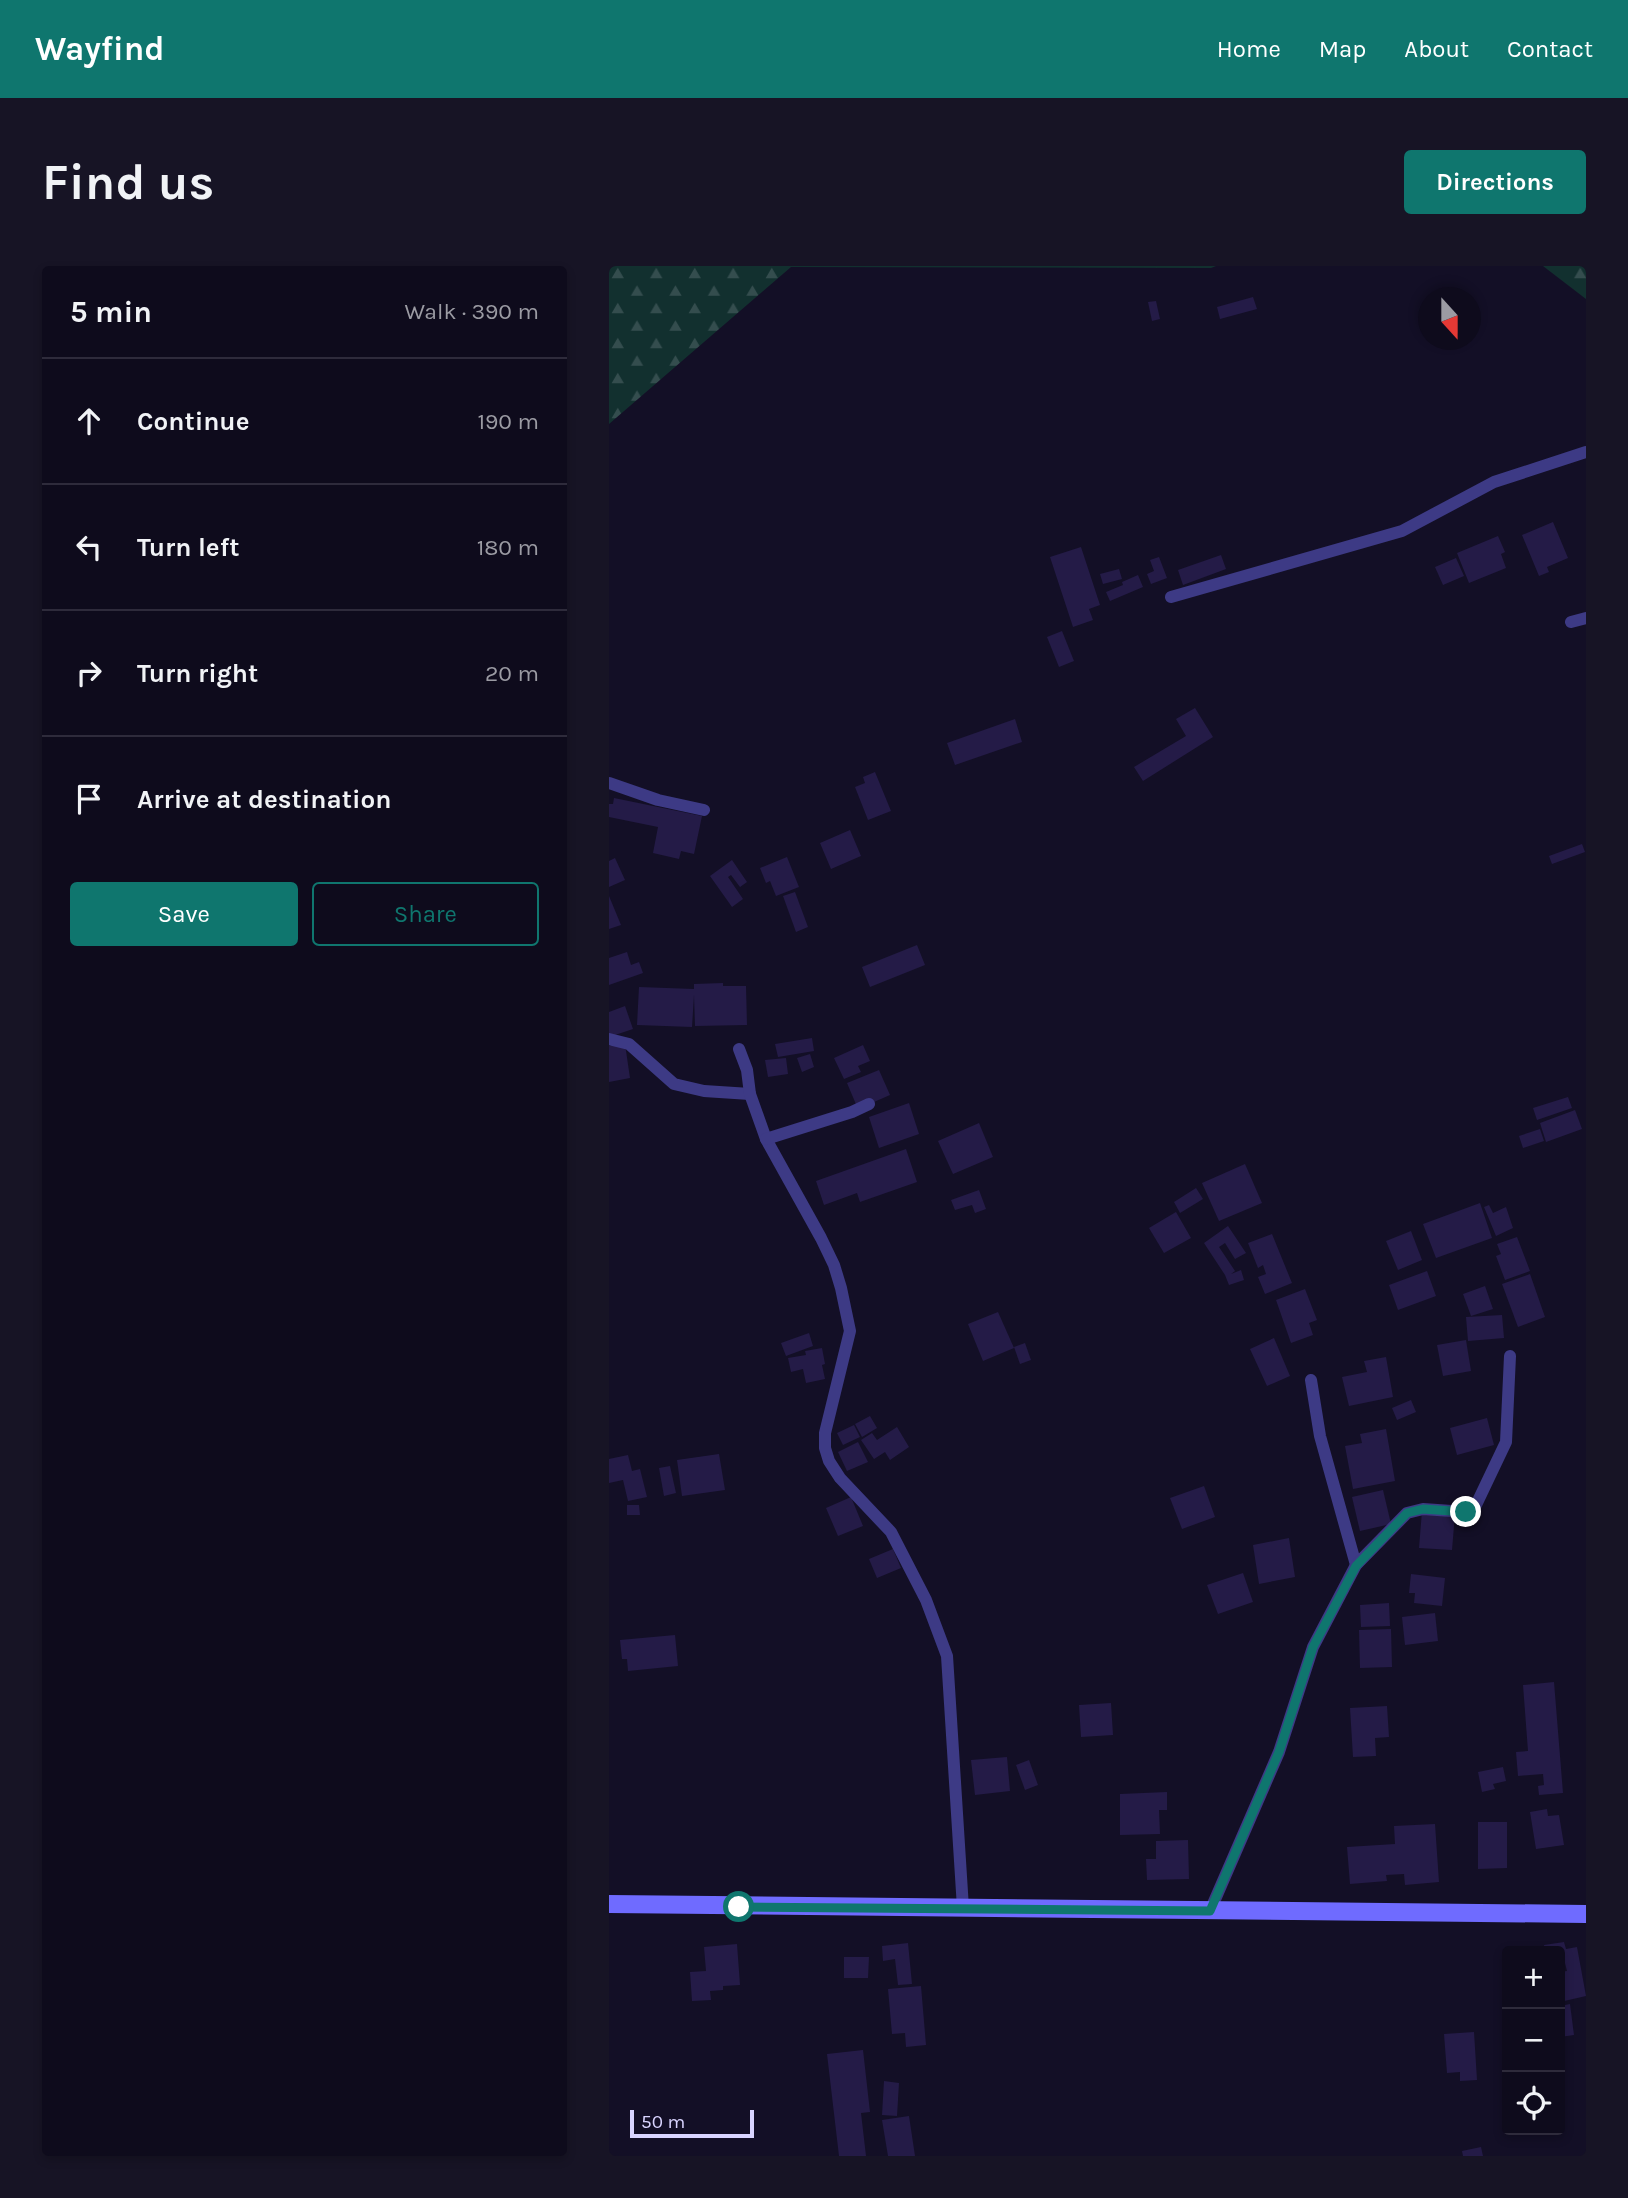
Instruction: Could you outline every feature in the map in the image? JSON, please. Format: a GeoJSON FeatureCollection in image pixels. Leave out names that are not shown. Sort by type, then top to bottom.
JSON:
{"type":"FeatureCollection","features":[{"type":"Feature","properties":{"kind":"main road"},"geometry":{"type":"LineString","coordinates":[[609,1904],[1586,1914]]}},
{"type":"Feature","properties":{"kind":"street"},"geometry":{"type":"LineString","coordinates":[[1171,597],[1402,531],[1494,482],[1586,452]]}},
{"type":"Feature","properties":{"kind":"street"},"geometry":{"type":"LineString","coordinates":[[1571,622],[1586,618]]}},
{"type":"Feature","properties":{"kind":"street"},"geometry":{"type":"LineString","coordinates":[[609,783],[658,800],[704,810]]}},
{"type":"Feature","properties":{"kind":"street"},"geometry":{"type":"LineString","coordinates":[[609,1039],[629,1044],[674,1083],[704,1091],[750,1094]]}},
{"type":"Feature","properties":{"kind":"street"},"geometry":{"type":"LineString","coordinates":[[739,1048],[747,1070],[750,1094],[766,1139],[834,1265],[850,1331],[825,1433],[825,1448],[829,1461],[847,1487],[891,1532],[926,1600],[947,1656],[963,1908]]}},
{"type":"Feature","properties":{"kind":"street"},"geometry":{"type":"LineString","coordinates":[[766,1139],[852,1112],[869,1104]]}},
{"type":"Feature","properties":{"kind":"street"},"geometry":{"type":"LineString","coordinates":[[1210,1911],[1279,1752],[1313,1647],[1356,1566],[1407,1513],[1423,1509],[1466,1512],[1476,1505],[1506,1443],[1510,1356]]}},
{"type":"Feature","properties":{"kind":"street"},"geometry":{"type":"LineString","coordinates":[[1311,1380],[1320,1436],[1356,1566]]}},
{"type":"Feature","properties":{"kind":"green space"},"geometry":{"type":"Polygon","coordinates":[[[609,266],[1216,266],[791,267],[609,424],[609,266]]]}},
{"type":"Feature","properties":{"kind":"green space"},"geometry":{"type":"Polygon","coordinates":[[[1543,266],[1586,266],[1586,299],[1543,266]]]}},
{"type":"Feature","properties":{"kind":"building"},"geometry":{"type":"Polygon","coordinates":[[[1253,297],[1257,309],[1220,319],[1217,307],[1253,297]]]}},
{"type":"Feature","properties":{"kind":"building"},"geometry":{"type":"Polygon","coordinates":[[[1156,301],[1160,319],[1152,321],[1148,302],[1156,301]]]}},
{"type":"Feature","properties":{"kind":"building"},"geometry":{"type":"Polygon","coordinates":[[[1553,522],[1568,558],[1547,567],[1549,572],[1539,576],[1522,535],[1553,522]]]}},
{"type":"Feature","properties":{"kind":"building"},"geometry":{"type":"Polygon","coordinates":[[[1498,536],[1505,552],[1501,554],[1506,568],[1469,583],[1457,553],[1498,536]]]}},
{"type":"Feature","properties":{"kind":"building"},"geometry":{"type":"Polygon","coordinates":[[[1081,547],[1100,605],[1089,609],[1093,620],[1073,627],[1050,557],[1081,547]]]}},
{"type":"Feature","properties":{"kind":"building"},"geometry":{"type":"Polygon","coordinates":[[[1221,555],[1226,569],[1183,585],[1178,570],[1221,555]]]}},
{"type":"Feature","properties":{"kind":"building"},"geometry":{"type":"Polygon","coordinates":[[[1159,557],[1167,578],[1151,584],[1147,574],[1154,571],[1150,560],[1159,557]]]}},
{"type":"Feature","properties":{"kind":"building"},"geometry":{"type":"Polygon","coordinates":[[[1456,558],[1464,576],[1443,585],[1435,567],[1456,558]]]}},
{"type":"Feature","properties":{"kind":"building"},"geometry":{"type":"Polygon","coordinates":[[[1119,569],[1122,579],[1103,584],[1100,574],[1119,569]]]}},
{"type":"Feature","properties":{"kind":"building"},"geometry":{"type":"Polygon","coordinates":[[[1138,575],[1143,587],[1110,601],[1106,592],[1138,575]]]}},
{"type":"Feature","properties":{"kind":"building"},"geometry":{"type":"Polygon","coordinates":[[[1062,631],[1074,661],[1059,667],[1047,637],[1062,631]]]}},
{"type":"Feature","properties":{"kind":"building"},"geometry":{"type":"Polygon","coordinates":[[[1195,708],[1213,737],[1143,781],[1134,767],[1186,736],[1176,719],[1195,708]]]}},
{"type":"Feature","properties":{"kind":"building"},"geometry":{"type":"Polygon","coordinates":[[[1015,719],[1022,742],[955,765],[947,743],[1015,719]]]}},
{"type":"Feature","properties":{"kind":"building"},"geometry":{"type":"Polygon","coordinates":[[[875,772],[891,811],[868,820],[855,787],[865,783],[863,777],[875,772]]]}},
{"type":"Feature","properties":{"kind":"building"},"geometry":{"type":"Polygon","coordinates":[[[614,798],[702,816],[694,854],[681,851],[679,859],[653,853],[658,827],[609,817],[609,804],[613,804],[614,798]]]}},
{"type":"Feature","properties":{"kind":"building"},"geometry":{"type":"Polygon","coordinates":[[[850,830],[861,856],[831,869],[820,843],[850,830]]]}},
{"type":"Feature","properties":{"kind":"building"},"geometry":{"type":"Polygon","coordinates":[[[1582,844],[1585,852],[1552,864],[1549,856],[1582,844]]]}},
{"type":"Feature","properties":{"kind":"building"},"geometry":{"type":"Polygon","coordinates":[[[787,857],[799,887],[776,896],[770,881],[766,883],[760,868],[787,857]]]}},
{"type":"Feature","properties":{"kind":"building"},"geometry":{"type":"Polygon","coordinates":[[[615,858],[625,880],[609,887],[609,861],[615,858]]]}},
{"type":"Feature","properties":{"kind":"building"},"geometry":{"type":"Polygon","coordinates":[[[732,860],[747,882],[740,887],[731,875],[728,877],[743,899],[732,907],[710,876],[732,860]]]}},
{"type":"Feature","properties":{"kind":"building"},"geometry":{"type":"Polygon","coordinates":[[[795,892],[808,927],[796,932],[783,896],[795,892]]]}},
{"type":"Feature","properties":{"kind":"building"},"geometry":{"type":"Polygon","coordinates":[[[609,896],[621,925],[609,929],[609,896]]]}},
{"type":"Feature","properties":{"kind":"building"},"geometry":{"type":"Polygon","coordinates":[[[917,945],[925,965],[870,987],[862,967],[917,945]]]}},
{"type":"Feature","properties":{"kind":"building"},"geometry":{"type":"Polygon","coordinates":[[[627,952],[631,965],[639,962],[643,973],[609,985],[609,958],[627,952]]]}},
{"type":"Feature","properties":{"kind":"building"},"geometry":{"type":"Polygon","coordinates":[[[723,983],[723,986],[746,986],[747,1025],[695,1026],[694,995],[692,1027],[637,1025],[639,987],[694,989],[694,984],[723,983]]]}},
{"type":"Feature","properties":{"kind":"building"},"geometry":{"type":"Polygon","coordinates":[[[625,1006],[633,1029],[609,1037],[609,1012],[625,1006]]]}},
{"type":"Feature","properties":{"kind":"building"},"geometry":{"type":"Polygon","coordinates":[[[812,1038],[814,1051],[778,1057],[775,1044],[812,1038]]]}},
{"type":"Feature","properties":{"kind":"building"},"geometry":{"type":"Polygon","coordinates":[[[625,1044],[630,1078],[609,1082],[609,1046],[625,1044]]]}},
{"type":"Feature","properties":{"kind":"building"},"geometry":{"type":"Polygon","coordinates":[[[863,1045],[870,1061],[858,1066],[861,1072],[844,1079],[834,1058],[863,1045]]]}},
{"type":"Feature","properties":{"kind":"building"},"geometry":{"type":"Polygon","coordinates":[[[810,1054],[814,1067],[802,1072],[797,1058],[810,1054]]]}},
{"type":"Feature","properties":{"kind":"building"},"geometry":{"type":"Polygon","coordinates":[[[786,1058],[788,1074],[768,1077],[765,1060],[786,1058]]]}},
{"type":"Feature","properties":{"kind":"building"},"geometry":{"type":"Polygon","coordinates":[[[879,1070],[890,1095],[858,1109],[847,1083],[879,1070]]]}},
{"type":"Feature","properties":{"kind":"building"},"geometry":{"type":"Polygon","coordinates":[[[1568,1097],[1572,1108],[1537,1120],[1533,1108],[1568,1097]]]}},
{"type":"Feature","properties":{"kind":"building"},"geometry":{"type":"Polygon","coordinates":[[[909,1103],[919,1134],[879,1148],[869,1117],[909,1103]]]}},
{"type":"Feature","properties":{"kind":"building"},"geometry":{"type":"Polygon","coordinates":[[[1575,1110],[1582,1129],[1546,1142],[1540,1123],[1575,1110]]]}},
{"type":"Feature","properties":{"kind":"building"},"geometry":{"type":"Polygon","coordinates":[[[979,1123],[993,1157],[953,1174],[938,1141],[979,1123]]]}},
{"type":"Feature","properties":{"kind":"building"},"geometry":{"type":"Polygon","coordinates":[[[1540,1129],[1544,1141],[1523,1148],[1519,1136],[1540,1129]]]}},
{"type":"Feature","properties":{"kind":"building"},"geometry":{"type":"Polygon","coordinates":[[[906,1149],[917,1182],[860,1202],[857,1193],[824,1205],[816,1181],[906,1149]]]}},
{"type":"Feature","properties":{"kind":"building"},"geometry":{"type":"Polygon","coordinates":[[[1245,1164],[1262,1203],[1219,1221],[1202,1183],[1245,1164]]]}},
{"type":"Feature","properties":{"kind":"building"},"geometry":{"type":"Polygon","coordinates":[[[1196,1188],[1203,1199],[1180,1213],[1174,1202],[1196,1188]]]}},
{"type":"Feature","properties":{"kind":"building"},"geometry":{"type":"Polygon","coordinates":[[[979,1190],[986,1209],[975,1213],[972,1205],[955,1210],[951,1200],[979,1190]]]}},
{"type":"Feature","properties":{"kind":"building"},"geometry":{"type":"Polygon","coordinates":[[[1480,1203],[1492,1238],[1436,1258],[1423,1224],[1480,1203]]]}},
{"type":"Feature","properties":{"kind":"building"},"geometry":{"type":"Polygon","coordinates":[[[1489,1205],[1493,1213],[1506,1207],[1513,1228],[1496,1236],[1484,1207],[1489,1205]]]}},
{"type":"Feature","properties":{"kind":"building"},"geometry":{"type":"Polygon","coordinates":[[[1176,1212],[1191,1238],[1164,1253],[1149,1228],[1176,1212]]]}},
{"type":"Feature","properties":{"kind":"building"},"geometry":{"type":"Polygon","coordinates":[[[1228,1226],[1246,1253],[1235,1259],[1225,1243],[1219,1247],[1235,1271],[1231,1274],[1241,1270],[1244,1280],[1229,1285],[1204,1243],[1228,1226]]]}},
{"type":"Feature","properties":{"kind":"building"},"geometry":{"type":"Polygon","coordinates":[[[1411,1231],[1422,1260],[1398,1270],[1386,1241],[1411,1231]]]}},
{"type":"Feature","properties":{"kind":"building"},"geometry":{"type":"Polygon","coordinates":[[[1272,1234],[1292,1283],[1265,1294],[1258,1277],[1266,1274],[1263,1265],[1258,1268],[1248,1243],[1272,1234]]]}},
{"type":"Feature","properties":{"kind":"building"},"geometry":{"type":"Polygon","coordinates":[[[1517,1237],[1530,1271],[1505,1280],[1496,1256],[1501,1254],[1497,1244],[1517,1237]]]}},
{"type":"Feature","properties":{"kind":"building"},"geometry":{"type":"Polygon","coordinates":[[[1427,1271],[1436,1296],[1398,1310],[1389,1285],[1427,1271]]]}},
{"type":"Feature","properties":{"kind":"building"},"geometry":{"type":"Polygon","coordinates":[[[1530,1274],[1545,1317],[1518,1327],[1502,1284],[1530,1274]]]}},
{"type":"Feature","properties":{"kind":"building"},"geometry":{"type":"Polygon","coordinates":[[[1485,1286],[1493,1309],[1471,1316],[1463,1294],[1485,1286]]]}},
{"type":"Feature","properties":{"kind":"building"},"geometry":{"type":"Polygon","coordinates":[[[1305,1289],[1317,1320],[1309,1323],[1313,1335],[1291,1343],[1276,1300],[1305,1289]]]}},
{"type":"Feature","properties":{"kind":"building"},"geometry":{"type":"Polygon","coordinates":[[[998,1312],[1014,1348],[983,1361],[968,1324],[998,1312]]]}},
{"type":"Feature","properties":{"kind":"building"},"geometry":{"type":"Polygon","coordinates":[[[1502,1315],[1504,1338],[1468,1341],[1466,1317],[1502,1315]]]}},
{"type":"Feature","properties":{"kind":"building"},"geometry":{"type":"Polygon","coordinates":[[[809,1333],[813,1346],[786,1356],[781,1343],[809,1333]]]}},
{"type":"Feature","properties":{"kind":"building"},"geometry":{"type":"Polygon","coordinates":[[[1274,1338],[1290,1376],[1267,1386],[1250,1349],[1274,1338]]]}},
{"type":"Feature","properties":{"kind":"building"},"geometry":{"type":"Polygon","coordinates":[[[1466,1340],[1471,1371],[1443,1376],[1437,1345],[1466,1340]]]}},
{"type":"Feature","properties":{"kind":"building"},"geometry":{"type":"Polygon","coordinates":[[[1025,1343],[1031,1360],[1020,1364],[1014,1347],[1025,1343]]]}},
{"type":"Feature","properties":{"kind":"building"},"geometry":{"type":"Polygon","coordinates":[[[822,1348],[825,1379],[806,1383],[803,1369],[791,1372],[788,1358],[806,1355],[805,1351],[822,1348]]]}},
{"type":"Feature","properties":{"kind":"building"},"geometry":{"type":"Polygon","coordinates":[[[1386,1357],[1393,1397],[1349,1406],[1342,1377],[1367,1372],[1364,1361],[1386,1357]]]}},
{"type":"Feature","properties":{"kind":"building"},"geometry":{"type":"Polygon","coordinates":[[[1411,1400],[1416,1412],[1397,1420],[1392,1408],[1411,1400]]]}},
{"type":"Feature","properties":{"kind":"building"},"geometry":{"type":"Polygon","coordinates":[[[870,1416],[877,1428],[862,1437],[855,1424],[870,1416]]]}},
{"type":"Feature","properties":{"kind":"building"},"geometry":{"type":"Polygon","coordinates":[[[1487,1418],[1494,1445],[1457,1455],[1450,1428],[1487,1418]]]}},
{"type":"Feature","properties":{"kind":"building"},"geometry":{"type":"Polygon","coordinates":[[[854,1425],[860,1437],[843,1445],[837,1433],[854,1425]]]}},
{"type":"Feature","properties":{"kind":"building"},"geometry":{"type":"Polygon","coordinates":[[[897,1427],[909,1447],[890,1460],[885,1452],[874,1459],[861,1440],[872,1433],[877,1440],[897,1427]]]}},
{"type":"Feature","properties":{"kind":"building"},"geometry":{"type":"Polygon","coordinates":[[[1386,1429],[1395,1481],[1353,1489],[1345,1446],[1362,1443],[1360,1434],[1386,1429]]]}},
{"type":"Feature","properties":{"kind":"building"},"geometry":{"type":"Polygon","coordinates":[[[858,1442],[868,1462],[847,1471],[838,1452],[858,1442]]]}},
{"type":"Feature","properties":{"kind":"building"},"geometry":{"type":"Polygon","coordinates":[[[719,1454],[725,1490],[682,1496],[677,1460],[719,1454]]]}},
{"type":"Feature","properties":{"kind":"building"},"geometry":{"type":"Polygon","coordinates":[[[628,1455],[632,1471],[640,1469],[647,1497],[628,1501],[623,1480],[609,1483],[609,1459],[628,1455]]]}},
{"type":"Feature","properties":{"kind":"building"},"geometry":{"type":"Polygon","coordinates":[[[670,1466],[676,1493],[664,1496],[659,1468],[670,1466]]]}},
{"type":"Feature","properties":{"kind":"building"},"geometry":{"type":"Polygon","coordinates":[[[1204,1486],[1215,1517],[1182,1529],[1170,1498],[1204,1486]]]}},
{"type":"Feature","properties":{"kind":"building"},"geometry":{"type":"Polygon","coordinates":[[[1383,1490],[1391,1524],[1360,1531],[1352,1497],[1383,1490]]]}},
{"type":"Feature","properties":{"kind":"building"},"geometry":{"type":"Polygon","coordinates":[[[851,1497],[863,1526],[838,1536],[826,1508],[851,1497]]]}},
{"type":"Feature","properties":{"kind":"building"},"geometry":{"type":"Polygon","coordinates":[[[627,1505],[639,1505],[640,1515],[627,1515],[627,1505]]]}},
{"type":"Feature","properties":{"kind":"building"},"geometry":{"type":"Polygon","coordinates":[[[1422,1511],[1455,1514],[1452,1550],[1419,1548],[1422,1511]]]}},
{"type":"Feature","properties":{"kind":"building"},"geometry":{"type":"Polygon","coordinates":[[[1289,1538],[1295,1577],[1259,1584],[1253,1545],[1289,1538]]]}},
{"type":"Feature","properties":{"kind":"building"},"geometry":{"type":"Polygon","coordinates":[[[893,1549],[901,1568],[877,1578],[869,1559],[893,1549]]]}},
{"type":"Feature","properties":{"kind":"building"},"geometry":{"type":"Polygon","coordinates":[[[1243,1573],[1253,1602],[1218,1614],[1207,1585],[1243,1573]]]}},
{"type":"Feature","properties":{"kind":"building"},"geometry":{"type":"Polygon","coordinates":[[[1411,1574],[1445,1578],[1442,1606],[1414,1603],[1415,1593],[1409,1593],[1411,1574]]]}},
{"type":"Feature","properties":{"kind":"building"},"geometry":{"type":"Polygon","coordinates":[[[1389,1603],[1390,1626],[1361,1627],[1360,1605],[1389,1603]]]}},
{"type":"Feature","properties":{"kind":"building"},"geometry":{"type":"Polygon","coordinates":[[[1435,1613],[1438,1641],[1405,1645],[1402,1617],[1435,1613]]]}},
{"type":"Feature","properties":{"kind":"building"},"geometry":{"type":"Polygon","coordinates":[[[1391,1629],[1392,1667],[1360,1668],[1359,1630],[1391,1629]]]}},
{"type":"Feature","properties":{"kind":"building"},"geometry":{"type":"Polygon","coordinates":[[[675,1635],[678,1666],[628,1671],[627,1659],[622,1659],[620,1640],[675,1635]]]}},
{"type":"Feature","properties":{"kind":"building"},"geometry":{"type":"Polygon","coordinates":[[[1554,1682],[1563,1793],[1539,1795],[1538,1786],[1544,1785],[1543,1774],[1518,1776],[1516,1752],[1528,1751],[1523,1685],[1554,1682]]]}},
{"type":"Feature","properties":{"kind":"building"},"geometry":{"type":"Polygon","coordinates":[[[1111,1703],[1113,1735],[1081,1737],[1079,1705],[1111,1703]]]}},
{"type":"Feature","properties":{"kind":"building"},"geometry":{"type":"Polygon","coordinates":[[[1387,1706],[1389,1737],[1375,1738],[1376,1756],[1353,1757],[1350,1708],[1387,1706]]]}},
{"type":"Feature","properties":{"kind":"building"},"geometry":{"type":"Polygon","coordinates":[[[1007,1757],[1010,1791],[975,1795],[971,1760],[1007,1757]]]}},
{"type":"Feature","properties":{"kind":"building"},"geometry":{"type":"Polygon","coordinates":[[[1029,1760],[1038,1785],[1025,1790],[1016,1765],[1029,1760]]]}},
{"type":"Feature","properties":{"kind":"building"},"geometry":{"type":"Polygon","coordinates":[[[1503,1767],[1506,1781],[1493,1784],[1495,1789],[1482,1792],[1478,1772],[1503,1767]]]}},
{"type":"Feature","properties":{"kind":"building"},"geometry":{"type":"Polygon","coordinates":[[[1167,1792],[1167,1810],[1159,1810],[1160,1834],[1120,1835],[1120,1794],[1167,1792]]]}},
{"type":"Feature","properties":{"kind":"building"},"geometry":{"type":"Polygon","coordinates":[[[1547,1809],[1548,1816],[1559,1815],[1564,1845],[1536,1849],[1530,1812],[1547,1809]]]}},
{"type":"Feature","properties":{"kind":"building"},"geometry":{"type":"Polygon","coordinates":[[[1478,1822],[1507,1822],[1507,1868],[1478,1869],[1478,1822]]]}},
{"type":"Feature","properties":{"kind":"building"},"geometry":{"type":"Polygon","coordinates":[[[1435,1824],[1439,1882],[1405,1885],[1404,1874],[1386,1875],[1387,1881],[1350,1884],[1347,1847],[1395,1844],[1394,1826],[1435,1824]]]}},
{"type":"Feature","properties":{"kind":"building"},"geometry":{"type":"Polygon","coordinates":[[[1188,1840],[1189,1879],[1147,1880],[1146,1859],[1156,1859],[1156,1841],[1188,1840]]]}},
{"type":"Feature","properties":{"kind":"building"},"geometry":{"type":"Polygon","coordinates":[[[1564,1942],[1566,1949],[1577,1947],[1586,1996],[1565,2001],[1565,1946],[1544,1945],[1564,1942]]]}},
{"type":"Feature","properties":{"kind":"building"},"geometry":{"type":"Polygon","coordinates":[[[908,1943],[912,1984],[898,1985],[895,1959],[883,1961],[882,1946],[908,1943]]]}},
{"type":"Feature","properties":{"kind":"building"},"geometry":{"type":"Polygon","coordinates":[[[737,1944],[740,1985],[723,1986],[723,1990],[710,1991],[711,2000],[692,2001],[690,1972],[706,1971],[704,1947],[737,1944]]]}},
{"type":"Feature","properties":{"kind":"building"},"geometry":{"type":"Polygon","coordinates":[[[844,1957],[869,1957],[868,1978],[844,1978],[844,1957]]]}},
{"type":"Feature","properties":{"kind":"building"},"geometry":{"type":"Polygon","coordinates":[[[921,1986],[926,2045],[906,2047],[905,2033],[892,2034],[888,1989],[921,1986]]]}},
{"type":"Feature","properties":{"kind":"building"},"geometry":{"type":"Polygon","coordinates":[[[1570,2004],[1574,2035],[1565,2036],[1565,2005],[1570,2004]]]}},
{"type":"Feature","properties":{"kind":"building"},"geometry":{"type":"Polygon","coordinates":[[[1474,2032],[1477,2080],[1460,2081],[1460,2072],[1447,2073],[1444,2034],[1474,2032]]]}},
{"type":"Feature","properties":{"kind":"building"},"geometry":{"type":"Polygon","coordinates":[[[863,2050],[870,2112],[861,2113],[866,2156],[839,2156],[827,2054],[863,2050]]]}},
{"type":"Feature","properties":{"kind":"building"},"geometry":{"type":"Polygon","coordinates":[[[884,2081],[899,2083],[897,2116],[882,2115],[884,2081]]]}},
{"type":"Feature","properties":{"kind":"building"},"geometry":{"type":"Polygon","coordinates":[[[909,2116],[915,2156],[888,2156],[882,2120],[909,2116]]]}},
{"type":"Feature","properties":{"kind":"building"},"geometry":{"type":"Polygon","coordinates":[[[1481,2147],[1483,2156],[1463,2156],[1462,2151],[1481,2147]]]}},
{"type":"Feature","properties":{"kind":"route"},"geometry":{"type":"LineString","coordinates":[[739,1907],[1210,1911],[1279,1752],[1313,1647],[1356,1566],[1407,1513],[1423,1509],[1466,1512]]}}]}
